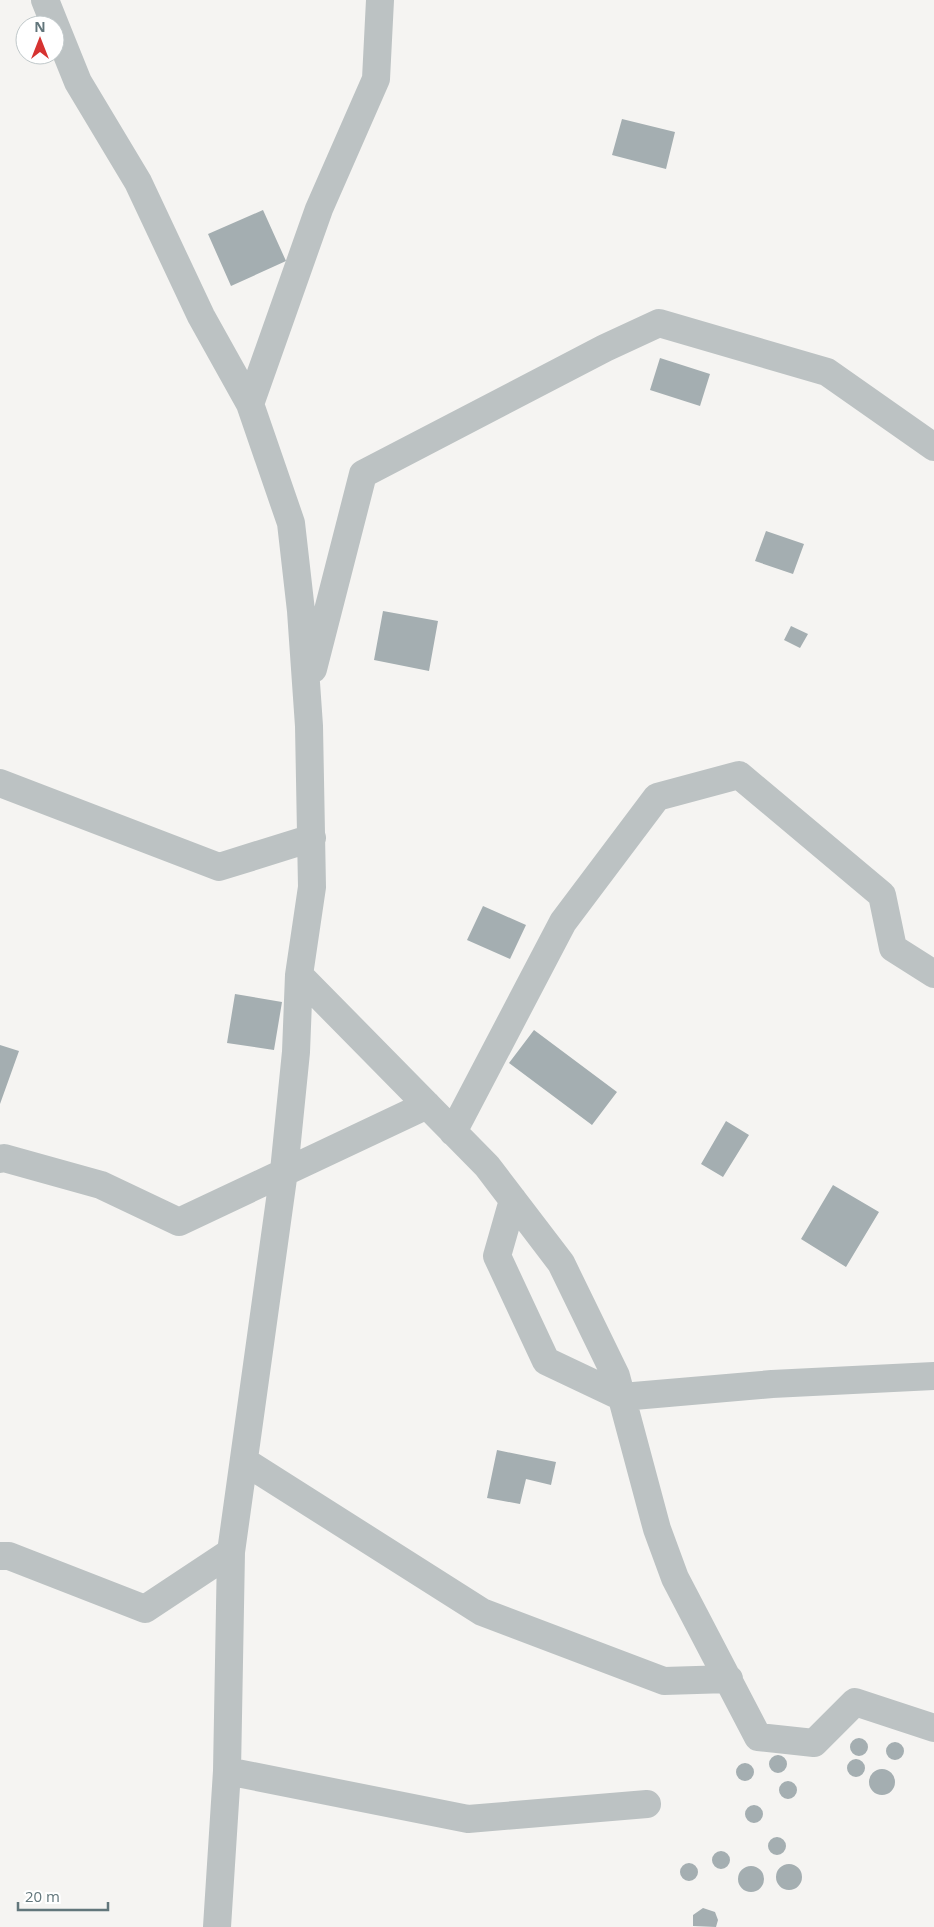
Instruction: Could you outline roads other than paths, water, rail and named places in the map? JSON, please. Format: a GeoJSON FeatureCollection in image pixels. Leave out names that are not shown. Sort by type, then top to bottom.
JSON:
{"type":"FeatureCollection","features":[{"type":"Feature","properties":{"kind":"street"},"geometry":{"type":"LineString","coordinates":[[45,0],[51,15]]}},
{"type":"Feature","properties":{"kind":"street"},"geometry":{"type":"LineString","coordinates":[[250,404],[319,209],[376,79],[380,0]]}},
{"type":"Feature","properties":{"kind":"street"},"geometry":{"type":"LineString","coordinates":[[65,50],[78,82],[138,182],[201,316],[250,404],[291,523],[307,692],[312,887],[299,975],[296,1052],[284,1171],[231,1552],[227,1771],[217,1927]]}},
{"type":"Feature","properties":{"kind":"street"},"geometry":{"type":"LineString","coordinates":[[307,692],[363,474],[596,353],[659,323],[826,372],[934,447]]}},
{"type":"Feature","properties":{"kind":"street"},"geometry":{"type":"LineString","coordinates":[[453,1132],[563,922],[656,797],[739,775],[882,895],[893,948],[934,974]]}},
{"type":"Feature","properties":{"kind":"street"},"geometry":{"type":"LineString","coordinates":[[0,783],[220,867],[312,838]]}},
{"type":"Feature","properties":{"kind":"street"},"geometry":{"type":"LineString","coordinates":[[299,975],[487,1166],[561,1263],[616,1376],[657,1529],[675,1578],[758,1737],[814,1743],[855,1702],[934,1728]]}},
{"type":"Feature","properties":{"kind":"street"},"geometry":{"type":"LineString","coordinates":[[0,1159],[4,1158],[101,1185],[179,1222],[427,1105]]}},
{"type":"Feature","properties":{"kind":"street"},"geometry":{"type":"LineString","coordinates":[[513,1200],[497,1256],[546,1361],[622,1397],[772,1384],[934,1376]]}},
{"type":"Feature","properties":{"kind":"street"},"geometry":{"type":"LineString","coordinates":[[244,1461],[482,1612],[664,1681],[729,1679]]}},
{"type":"Feature","properties":{"kind":"street"},"geometry":{"type":"LineString","coordinates":[[0,1556],[9,1556],[145,1610],[231,1552]]}},
{"type":"Feature","properties":{"kind":"street"},"geometry":{"type":"LineString","coordinates":[[227,1771],[468,1818],[647,1804]]}}]}
